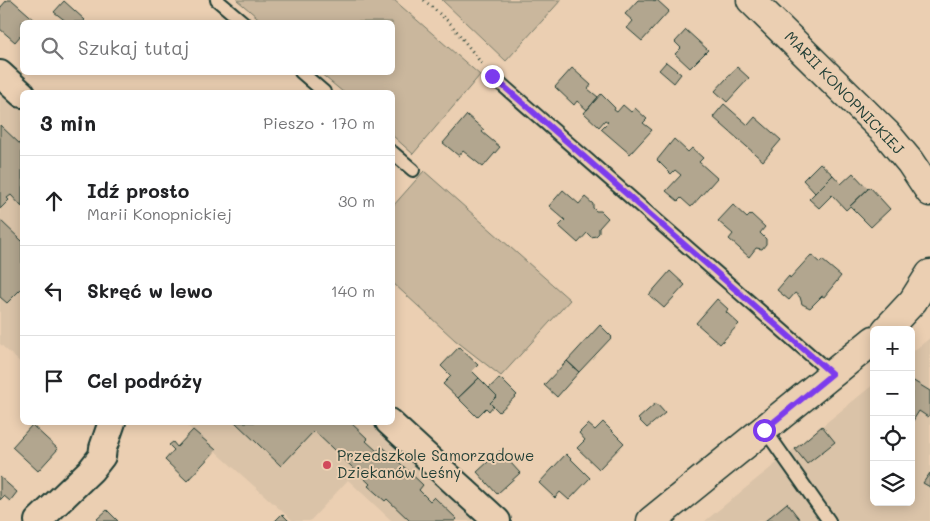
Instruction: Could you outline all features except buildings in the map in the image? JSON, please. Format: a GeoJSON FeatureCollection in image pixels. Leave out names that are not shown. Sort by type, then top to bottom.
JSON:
{"type":"FeatureCollection","features":[{"type":"Feature","properties":{"kind":"street","name":"MARII KONOPNICKIEJ"},"geometry":{"type":"LineString","coordinates":[[751,0],[886,133],[910,162],[930,192]]}},
{"type":"Feature","properties":{"kind":"street"},"geometry":{"type":"LineString","coordinates":[[0,74],[20,92]]}},
{"type":"Feature","properties":{"kind":"street"},"geometry":{"type":"LineString","coordinates":[[890,326],[913,301],[930,274]]}},
{"type":"Feature","properties":{"kind":"street"},"geometry":{"type":"LineString","coordinates":[[651,521],[870,343]]}},
{"type":"Feature","properties":{"kind":"street"},"geometry":{"type":"LineString","coordinates":[[38,521],[91,470],[102,456],[111,425]]}},
{"type":"Feature","properties":{"kind":"street"},"geometry":{"type":"LineString","coordinates":[[392,425],[497,521]]}},
{"type":"Feature","properties":{"kind":"lane"},"geometry":{"type":"LineString","coordinates":[[217,0],[241,20]]}},
{"type":"Feature","properties":{"kind":"lane"},"geometry":{"type":"LineString","coordinates":[[304,75],[322,90]]}},
{"type":"Feature","properties":{"kind":"lane"},"geometry":{"type":"LineString","coordinates":[[492,76],[832,374]]}},
{"type":"Feature","properties":{"kind":"lane"},"geometry":{"type":"LineString","coordinates":[[395,155],[413,170]]}},
{"type":"Feature","properties":{"kind":"lane"},"geometry":{"type":"LineString","coordinates":[[764,430],[829,521]]}},
{"type":"Feature","properties":{"kind":"path"},"geometry":{"type":"LineString","coordinates":[[424,0],[451,24],[492,76]]}},
{"type":"Feature","properties":{"kind":"shaded area"},"geometry":{"type":"Polygon","coordinates":[[[237,0],[394,0],[480,75],[413,154],[395,138],[395,90],[341,90],[322,75],[395,75],[395,20],[261,20],[237,0]]]}},
{"type":"Feature","properties":{"kind":"shaded area"},"geometry":{"type":"Polygon","coordinates":[[[442,0],[561,0],[506,61],[442,0]]]}},
{"type":"Feature","properties":{"kind":"shaded area"},"geometry":{"type":"Polygon","coordinates":[[[0,85],[20,104],[20,362],[0,344],[0,85]]]}},
{"type":"Feature","properties":{"kind":"shaded area"},"geometry":{"type":"Polygon","coordinates":[[[424,171],[570,300],[501,376],[455,340],[395,285],[395,204],[424,171]]]}},
{"type":"Feature","properties":{"kind":"shaded area"},"geometry":{"type":"Polygon","coordinates":[[[930,338],[930,521],[705,521],[870,387],[870,506],[915,506],[915,350],[930,338]]]}},
{"type":"Feature","properties":{"kind":"shaded area","name":"Przedszkole Samorządowe Dziekanów Leśny"},"geometry":{"type":"Polygon","coordinates":[[[186,425],[376,425],[484,521],[392,521],[348,480],[310,521],[293,521],[186,425]]]}},
{"type":"Feature","properties":{"kind":"place","name":"Przedszkole Samorządowe Dziekanów Leśny"},"geometry":{"type":"Point","coordinates":[327,465]}},
{"type":"Feature","properties":{"kind":"route"},"geometry":{"type":"LineString","coordinates":[[492,76],[832,374],[764,430]]}}]}
